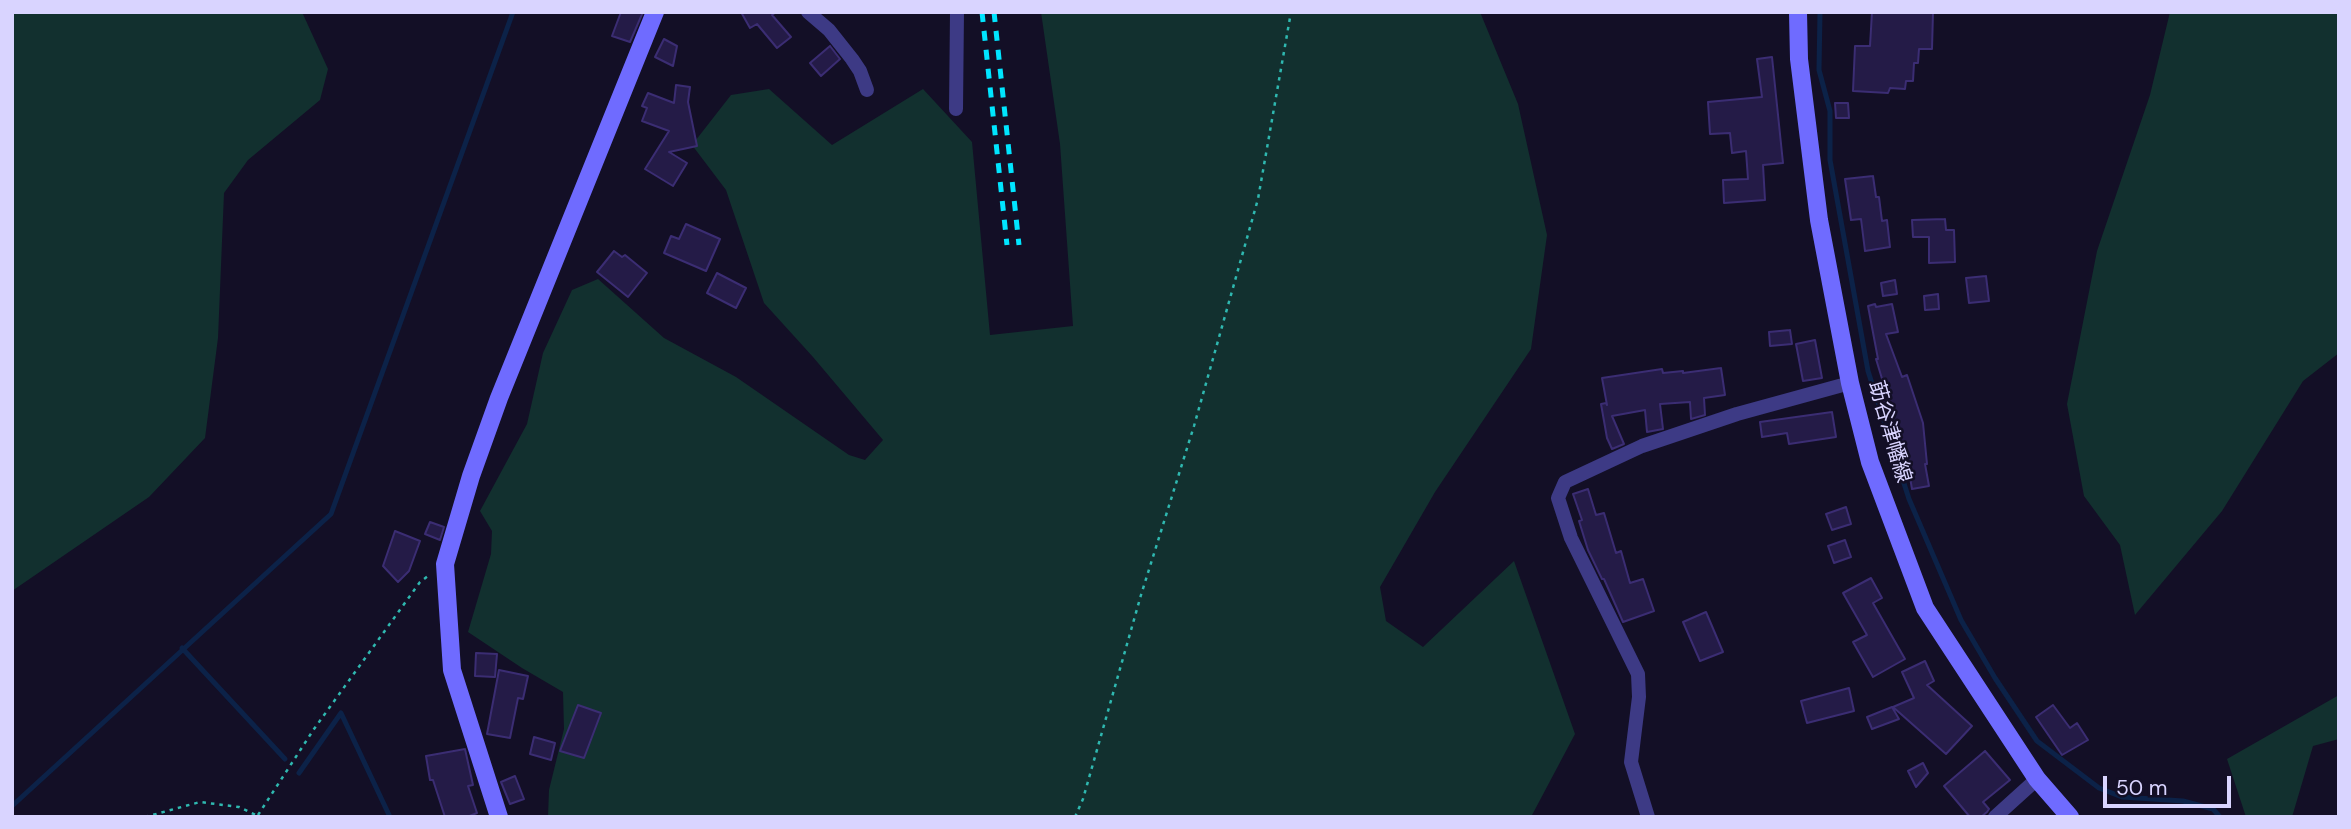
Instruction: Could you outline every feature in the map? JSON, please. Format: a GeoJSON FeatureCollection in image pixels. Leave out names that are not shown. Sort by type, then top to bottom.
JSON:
{"type":"FeatureCollection","features":[{"type":"Feature","properties":{"kind":"main road"},"geometry":{"type":"LineString","coordinates":[[499,817],[453,670],[445,564],[471,476],[499,398],[655,12]]}},
{"type":"Feature","properties":{"kind":"main road","name":"莇谷津幡線"},"geometry":{"type":"LineString","coordinates":[[1798,12],[1798,59],[1819,220],[1850,383],[1870,462],[1925,608],[2037,779],[2070,817]]}},
{"type":"Feature","properties":{"kind":"street"},"geometry":{"type":"LineString","coordinates":[[808,12],[829,30],[852,59],[867,90]]}},
{"type":"Feature","properties":{"kind":"street"},"geometry":{"type":"LineString","coordinates":[[956,109],[957,12]]}},
{"type":"Feature","properties":{"kind":"street"},"geometry":{"type":"LineString","coordinates":[[1648,817],[1631,762],[1639,697],[1638,674],[1571,538],[1559,498],[1565,482],[1642,446],[1737,414],[1850,383]]}},
{"type":"Feature","properties":{"kind":"street"},"geometry":{"type":"LineString","coordinates":[[1995,817],[2037,779]]}},
{"type":"Feature","properties":{"kind":"path"},"geometry":{"type":"LineString","coordinates":[[1075,817],[1083,799],[1141,595],[1194,426],[1258,199],[1291,12]]}},
{"type":"Feature","properties":{"kind":"path"},"geometry":{"type":"LineString","coordinates":[[145,817],[200,802],[239,807],[259,816],[314,729],[420,582],[445,564]]}},
{"type":"Feature","properties":{"kind":"green space"},"geometry":{"type":"Polygon","coordinates":[[[12,12],[302,12],[328,69],[320,100],[248,160],[224,193],[218,338],[205,438],[149,497],[12,591],[12,12]]]}},
{"type":"Feature","properties":{"kind":"green space"},"geometry":{"type":"Polygon","coordinates":[[[1041,12],[1480,12],[1518,104],[1547,235],[1531,349],[1435,492],[1380,587],[1386,621],[1423,647],[1514,561],[1575,734],[1531,817],[548,817],[549,790],[564,729],[563,692],[468,632],[491,554],[492,531],[480,511],[527,424],[543,353],[572,290],[598,279],[664,338],[736,377],[849,455],[865,460],[883,440],[764,303],[726,190],[692,145],[731,95],[769,89],[832,145],[923,89],[972,142],[990,335],[1073,326],[1060,144],[1041,12]]]}},
{"type":"Feature","properties":{"kind":"green space"},"geometry":{"type":"Polygon","coordinates":[[[2170,12],[2339,12],[2339,353],[2303,381],[2222,511],[2135,615],[2120,545],[2084,496],[2067,404],[2097,251],[2150,95],[2170,12]]]}},
{"type":"Feature","properties":{"kind":"green space"},"geometry":{"type":"Polygon","coordinates":[[[2339,695],[2339,739],[2313,746],[2292,817],[2246,817],[2227,759],[2339,695]]]}},
{"type":"Feature","properties":{"kind":"building"},"geometry":{"type":"Polygon","coordinates":[[[621,12],[643,12],[630,42],[612,36],[621,12]]]}},
{"type":"Feature","properties":{"kind":"building"},"geometry":{"type":"Polygon","coordinates":[[[741,12],[776,12],[772,15],[791,37],[777,48],[757,24],[750,28],[741,12]]]}},
{"type":"Feature","properties":{"kind":"building"},"geometry":{"type":"Polygon","coordinates":[[[1872,12],[1933,12],[1932,49],[1919,49],[1918,63],[1914,63],[1913,81],[1906,81],[1905,89],[1890,88],[1888,93],[1853,91],[1855,46],[1870,46],[1872,12]]]}},
{"type":"Feature","properties":{"kind":"building"},"geometry":{"type":"Polygon","coordinates":[[[664,39],[677,46],[673,66],[655,57],[664,39]]]}},
{"type":"Feature","properties":{"kind":"building"},"geometry":{"type":"Polygon","coordinates":[[[830,46],[840,59],[821,76],[810,63],[830,46]]]}},
{"type":"Feature","properties":{"kind":"building"},"geometry":{"type":"Polygon","coordinates":[[[1772,57],[1783,163],[1763,165],[1765,200],[1724,203],[1723,180],[1748,179],[1746,151],[1732,153],[1730,133],[1710,134],[1708,102],[1762,97],[1757,59],[1772,57]]]}},
{"type":"Feature","properties":{"kind":"building"},"geometry":{"type":"Polygon","coordinates":[[[676,85],[690,87],[688,102],[697,146],[669,152],[687,163],[673,186],[645,169],[669,131],[642,121],[647,108],[642,106],[648,93],[674,103],[676,85]]]}},
{"type":"Feature","properties":{"kind":"building"},"geometry":{"type":"Polygon","coordinates":[[[1835,103],[1848,103],[1849,118],[1836,118],[1835,103]]]}},
{"type":"Feature","properties":{"kind":"building"},"geometry":{"type":"Polygon","coordinates":[[[1873,176],[1882,221],[1887,220],[1890,247],[1865,251],[1861,219],[1851,220],[1845,179],[1873,176]]]}},
{"type":"Feature","properties":{"kind":"building"},"geometry":{"type":"Polygon","coordinates":[[[1945,219],[1946,230],[1954,230],[1955,262],[1929,263],[1929,237],[1913,237],[1912,220],[1945,219]]]}},
{"type":"Feature","properties":{"kind":"building"},"geometry":{"type":"Polygon","coordinates":[[[686,224],[720,239],[706,271],[664,253],[671,236],[679,239],[686,224]]]}},
{"type":"Feature","properties":{"kind":"building"},"geometry":{"type":"Polygon","coordinates":[[[614,251],[622,257],[625,255],[647,273],[628,297],[597,272],[614,251]]]}},
{"type":"Feature","properties":{"kind":"building"},"geometry":{"type":"Polygon","coordinates":[[[717,273],[746,288],[736,308],[707,293],[717,273]]]}},
{"type":"Feature","properties":{"kind":"building"},"geometry":{"type":"Polygon","coordinates":[[[1986,276],[1989,301],[1969,303],[1966,278],[1986,276]]]}},
{"type":"Feature","properties":{"kind":"building"},"geometry":{"type":"Polygon","coordinates":[[[1895,280],[1897,294],[1883,296],[1881,283],[1895,280]]]}},
{"type":"Feature","properties":{"kind":"building"},"geometry":{"type":"Polygon","coordinates":[[[1938,294],[1939,309],[1925,310],[1924,296],[1938,294]]]}},
{"type":"Feature","properties":{"kind":"building"},"geometry":{"type":"Polygon","coordinates":[[[1875,304],[1876,307],[1892,304],[1898,332],[1886,334],[1902,377],[1907,375],[1923,423],[1929,486],[1912,489],[1908,466],[1901,466],[1899,441],[1878,384],[1883,382],[1876,359],[1868,306],[1875,304]]]}},
{"type":"Feature","properties":{"kind":"building"},"geometry":{"type":"Polygon","coordinates":[[[1790,330],[1792,344],[1770,346],[1769,332],[1790,330]]]}},
{"type":"Feature","properties":{"kind":"building"},"geometry":{"type":"Polygon","coordinates":[[[1815,340],[1822,378],[1803,381],[1796,344],[1815,340]]]}},
{"type":"Feature","properties":{"kind":"building"},"geometry":{"type":"Polygon","coordinates":[[[1721,368],[1725,395],[1704,398],[1705,415],[1691,419],[1690,402],[1660,404],[1663,429],[1647,432],[1645,410],[1612,416],[1624,444],[1612,449],[1607,438],[1601,404],[1607,405],[1602,378],[1662,369],[1663,373],[1683,373],[1721,368]]]}},
{"type":"Feature","properties":{"kind":"building"},"geometry":{"type":"Polygon","coordinates":[[[1832,412],[1836,437],[1789,444],[1787,433],[1762,437],[1760,422],[1832,412]]]}},
{"type":"Feature","properties":{"kind":"building"},"geometry":{"type":"Polygon","coordinates":[[[1588,489],[1596,515],[1604,513],[1616,553],[1621,551],[1630,583],[1643,579],[1654,611],[1623,622],[1588,550],[1579,521],[1582,520],[1573,494],[1588,489]]]}},
{"type":"Feature","properties":{"kind":"building"},"geometry":{"type":"Polygon","coordinates":[[[1846,507],[1851,524],[1832,530],[1826,514],[1846,507]]]}},
{"type":"Feature","properties":{"kind":"building"},"geometry":{"type":"Polygon","coordinates":[[[430,522],[444,527],[440,540],[425,534],[430,522]]]}},
{"type":"Feature","properties":{"kind":"building"},"geometry":{"type":"Polygon","coordinates":[[[395,531],[420,541],[409,571],[398,582],[383,566],[395,531]]]}},
{"type":"Feature","properties":{"kind":"building"},"geometry":{"type":"Polygon","coordinates":[[[1845,540],[1851,557],[1834,563],[1828,546],[1845,540]]]}},
{"type":"Feature","properties":{"kind":"building"},"geometry":{"type":"Polygon","coordinates":[[[1871,578],[1882,598],[1873,603],[1905,659],[1873,677],[1853,642],[1867,635],[1843,593],[1871,578]]]}},
{"type":"Feature","properties":{"kind":"building"},"geometry":{"type":"Polygon","coordinates":[[[1706,612],[1723,652],[1700,661],[1683,622],[1706,612]]]}},
{"type":"Feature","properties":{"kind":"building"},"geometry":{"type":"Polygon","coordinates":[[[476,653],[497,654],[495,677],[475,676],[476,653]]]}},
{"type":"Feature","properties":{"kind":"building"},"geometry":{"type":"Polygon","coordinates":[[[1925,661],[1934,681],[1927,685],[1972,726],[1946,754],[1893,707],[1914,698],[1902,672],[1925,661]]]}},
{"type":"Feature","properties":{"kind":"building"},"geometry":{"type":"Polygon","coordinates":[[[499,670],[528,676],[523,699],[518,698],[510,738],[487,734],[499,670]]]}},
{"type":"Feature","properties":{"kind":"building"},"geometry":{"type":"Polygon","coordinates":[[[1849,688],[1854,711],[1807,723],[1801,701],[1849,688]]]}},
{"type":"Feature","properties":{"kind":"building"},"geometry":{"type":"Polygon","coordinates":[[[578,705],[601,713],[584,758],[560,751],[578,705]]]}},
{"type":"Feature","properties":{"kind":"building"},"geometry":{"type":"Polygon","coordinates":[[[2053,705],[2070,728],[2077,723],[2088,740],[2062,755],[2036,717],[2053,705]]]}},
{"type":"Feature","properties":{"kind":"building"},"geometry":{"type":"Polygon","coordinates":[[[1892,707],[1899,719],[1872,729],[1867,717],[1892,707]]]}},
{"type":"Feature","properties":{"kind":"building"},"geometry":{"type":"Polygon","coordinates":[[[534,737],[555,743],[551,760],[530,754],[534,737]]]}},
{"type":"Feature","properties":{"kind":"building"},"geometry":{"type":"Polygon","coordinates":[[[465,749],[473,785],[468,786],[477,813],[467,817],[445,817],[433,780],[430,780],[426,756],[465,749]]]}},
{"type":"Feature","properties":{"kind":"building"},"geometry":{"type":"Polygon","coordinates":[[[1985,751],[2010,780],[1983,802],[1989,809],[1987,812],[1981,817],[1970,817],[1944,786],[1985,751]]]}},
{"type":"Feature","properties":{"kind":"building"},"geometry":{"type":"Polygon","coordinates":[[[1923,763],[1928,773],[1916,787],[1908,771],[1923,763]]]}},
{"type":"Feature","properties":{"kind":"building"},"geometry":{"type":"Polygon","coordinates":[[[515,776],[524,799],[510,804],[501,782],[515,776]]]}},
{"type":"Feature","properties":{"kind":"waterway"},"geometry":{"type":"LineString","coordinates":[[12,806],[331,514],[513,12]]}},
{"type":"Feature","properties":{"kind":"waterway"},"geometry":{"type":"LineString","coordinates":[[1820,12],[1819,70],[1830,111],[1830,160],[1868,371],[1909,499],[1961,620],[2037,741],[2099,788],[2122,797],[2183,801],[2213,809],[2220,817]]}},
{"type":"Feature","properties":{"kind":"waterway"},"geometry":{"type":"LineString","coordinates":[[182,648],[285,759]]}},
{"type":"Feature","properties":{"kind":"waterway"},"geometry":{"type":"LineString","coordinates":[[299,773],[341,713],[390,817]]}},
{"type":"Feature","properties":{"kind":"railway"},"geometry":{"type":"LineString","coordinates":[[982,12],[1007,245]]}},
{"type":"Feature","properties":{"kind":"railway"},"geometry":{"type":"LineString","coordinates":[[994,12],[1019,245]]}}]}
